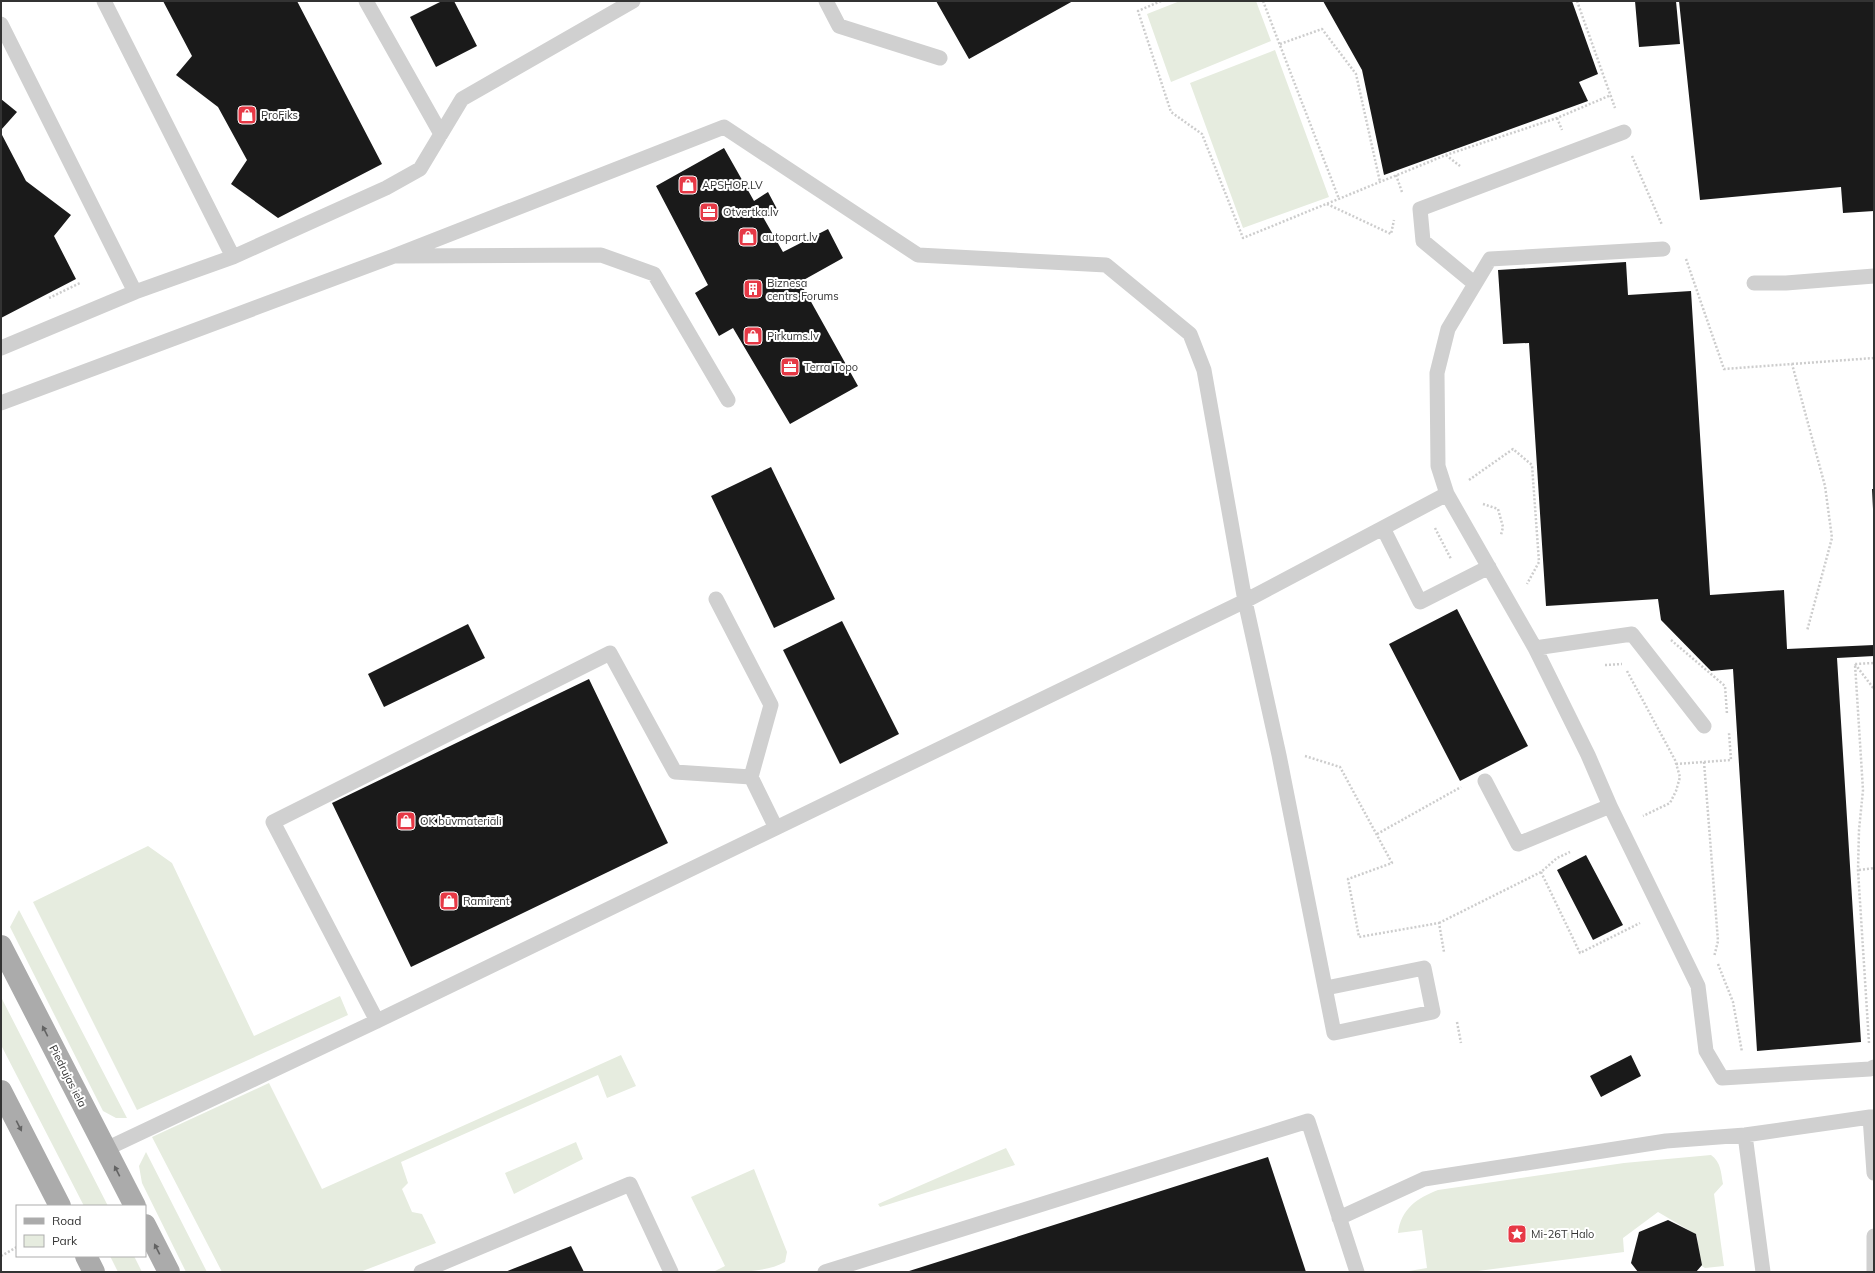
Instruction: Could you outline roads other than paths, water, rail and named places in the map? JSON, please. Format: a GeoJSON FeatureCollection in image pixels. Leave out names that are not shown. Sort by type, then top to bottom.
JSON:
{"type":"FeatureCollection","features":[{"type":"Feature","properties":{"kind":"main road","name":"Piedrujas iela"},"geometry":{"type":"LineString","coordinates":[[1,946],[134,1205]]}},
{"type":"Feature","properties":{"kind":"main road"},"geometry":{"type":"LineString","coordinates":[[1,1092],[59,1205]]}},
{"type":"Feature","properties":{"kind":"main road"},"geometry":{"type":"LineString","coordinates":[[146,1227],[169,1272]]}},
{"type":"Feature","properties":{"kind":"main road"},"geometry":{"type":"LineString","coordinates":[[86,1257],[94,1272]]}},
{"type":"Feature","properties":{"kind":"lane"},"geometry":{"type":"LineString","coordinates":[[104,1],[233,257]]}},
{"type":"Feature","properties":{"kind":"lane"},"geometry":{"type":"LineString","coordinates":[[366,1],[441,134]]}},
{"type":"Feature","properties":{"kind":"lane"},"geometry":{"type":"LineString","coordinates":[[1,348],[135,292],[233,257],[386,188],[420,169],[462,98],[632,1]]}},
{"type":"Feature","properties":{"kind":"lane"},"geometry":{"type":"LineString","coordinates":[[826,1],[839,26],[940,58]]}},
{"type":"Feature","properties":{"kind":"lane"},"geometry":{"type":"LineString","coordinates":[[1,24],[135,292]]}},
{"type":"Feature","properties":{"kind":"lane"},"geometry":{"type":"LineString","coordinates":[[1,403],[394,256],[724,127],[918,256],[1106,265],[1190,334],[1204,370],[1245,601],[1278,755],[1334,1033],[1433,1012],[1424,968],[1326,988]]}},
{"type":"Feature","properties":{"kind":"lane"},"geometry":{"type":"LineString","coordinates":[[1476,284],[1423,241],[1420,209],[1624,132]]}},
{"type":"Feature","properties":{"kind":"lane"},"geometry":{"type":"LineString","coordinates":[[1663,249],[1490,259],[1448,330],[1437,373],[1438,466],[1447,494],[1535,648],[1698,986],[1706,1050],[1722,1078],[1870,1069],[1874,1067]]}},
{"type":"Feature","properties":{"kind":"lane"},"geometry":{"type":"LineString","coordinates":[[394,256],[601,256],[654,274],[728,400]]}},
{"type":"Feature","properties":{"kind":"lane"},"geometry":{"type":"LineString","coordinates":[[1754,283],[1786,283],[1874,276]]}},
{"type":"Feature","properties":{"kind":"lane"},"geometry":{"type":"LineString","coordinates":[[106,1149],[377,1021],[1245,601],[1447,494]]}},
{"type":"Feature","properties":{"kind":"lane"},"geometry":{"type":"LineString","coordinates":[[1383,528],[1420,602],[1489,567]]}},
{"type":"Feature","properties":{"kind":"lane"},"geometry":{"type":"LineString","coordinates":[[716,599],[771,705],[752,777],[776,828]]}},
{"type":"Feature","properties":{"kind":"lane"},"geometry":{"type":"LineString","coordinates":[[1535,648],[1632,634],[1704,726]]}},
{"type":"Feature","properties":{"kind":"lane"},"geometry":{"type":"LineString","coordinates":[[377,1021],[273,822],[610,653],[675,772],[752,777]]}},
{"type":"Feature","properties":{"kind":"lane"},"geometry":{"type":"LineString","coordinates":[[1485,781],[1518,844],[1610,806]]}},
{"type":"Feature","properties":{"kind":"lane"},"geometry":{"type":"LineString","coordinates":[[1339,1218],[1424,1179],[1666,1141],[1746,1134],[1872,1117],[1874,1173]]}},
{"type":"Feature","properties":{"kind":"lane"},"geometry":{"type":"LineString","coordinates":[[825,1272],[1308,1121],[1357,1272]]}},
{"type":"Feature","properties":{"kind":"lane"},"geometry":{"type":"LineString","coordinates":[[1746,1134],[1764,1272]]}},
{"type":"Feature","properties":{"kind":"lane"},"geometry":{"type":"LineString","coordinates":[[421,1272],[630,1184],[671,1272]]}},
{"type":"Feature","properties":{"kind":"lane"},"geometry":{"type":"LineString","coordinates":[[1874,1236],[1874,1272]]}},
{"type":"Feature","properties":{"kind":"place","name":"ProFiks"},"geometry":{"type":"Point","coordinates":[247,115]}},
{"type":"Feature","properties":{"kind":"place","name":"APSHOP.LV"},"geometry":{"type":"Point","coordinates":[688,185]}},
{"type":"Feature","properties":{"kind":"place","name":"Otvertka.lv"},"geometry":{"type":"Point","coordinates":[709,212]}},
{"type":"Feature","properties":{"kind":"place","name":"autopart.lv"},"geometry":{"type":"Point","coordinates":[748,237]}},
{"type":"Feature","properties":{"kind":"place","name":"Biznesa centrs Forums"},"geometry":{"type":"Point","coordinates":[753,289]}},
{"type":"Feature","properties":{"kind":"place","name":"Pirkums.lv"},"geometry":{"type":"Point","coordinates":[753,336]}},
{"type":"Feature","properties":{"kind":"place","name":"Terra Topo"},"geometry":{"type":"Point","coordinates":[790,367]}},
{"type":"Feature","properties":{"kind":"place","name":"OK būvmateriāli"},"geometry":{"type":"Point","coordinates":[406,821]}},
{"type":"Feature","properties":{"kind":"place","name":"Ramirent"},"geometry":{"type":"Point","coordinates":[449,901]}},
{"type":"Feature","properties":{"kind":"place","name":"Mi-26T Halo"},"geometry":{"type":"Point","coordinates":[1517,1234]}}]}
